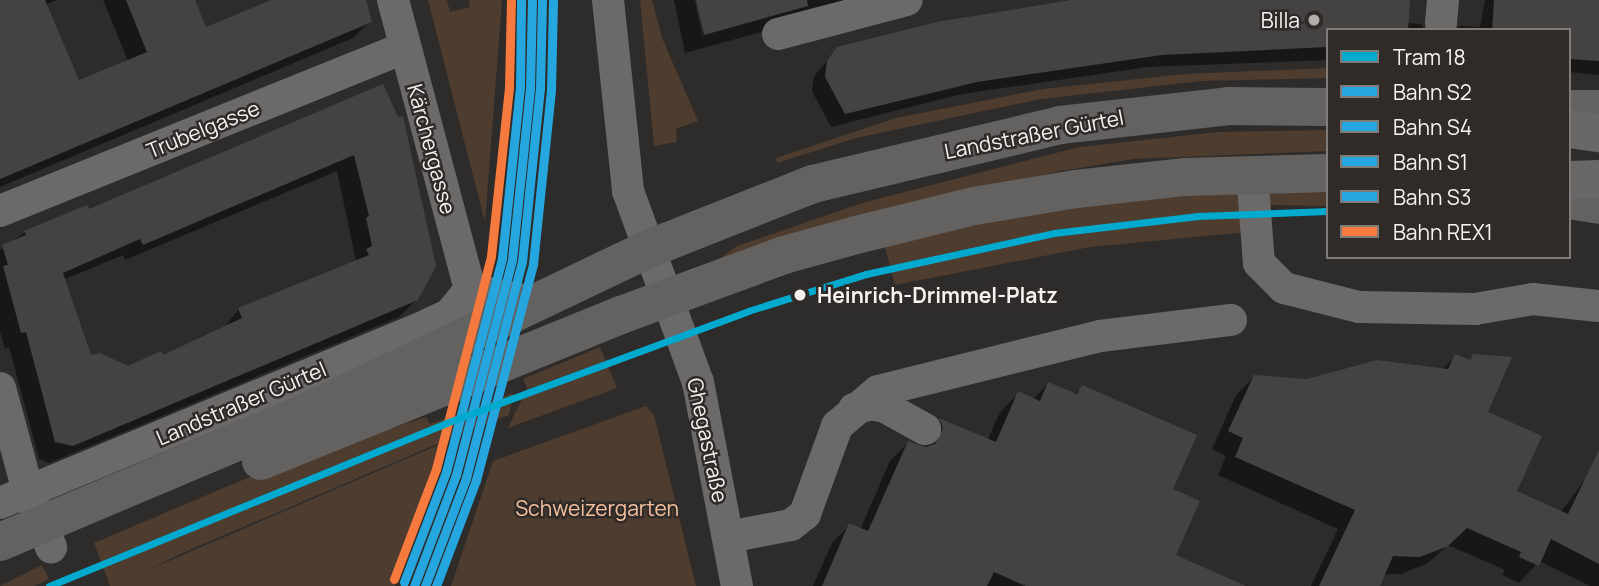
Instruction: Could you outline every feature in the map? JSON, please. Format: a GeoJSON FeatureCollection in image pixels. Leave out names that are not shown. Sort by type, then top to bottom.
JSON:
{"type":"FeatureCollection","features":[{"type":"Feature","properties":{"kind":"highway"},"geometry":{"type":"LineString","coordinates":[[1571,129],[1599,133]]}},
{"type":"Feature","properties":{"kind":"highway"},"geometry":{"type":"LineString","coordinates":[[1571,180],[1599,179]]}},
{"type":"Feature","properties":{"kind":"main road","name":"Landstraßer Gürtel"},"geometry":{"type":"LineString","coordinates":[[646,250],[748,208],[877,166],[1060,125],[1229,106],[1326,107]]}},
{"type":"Feature","properties":{"kind":"main road"},"geometry":{"type":"LineString","coordinates":[[1571,109],[1599,109]]}},
{"type":"Feature","properties":{"kind":"main road"},"geometry":{"type":"LineString","coordinates":[[665,299],[785,255],[974,206],[1076,188],[1252,173],[1326,173]]}},
{"type":"Feature","properties":{"kind":"main road"},"geometry":{"type":"LineString","coordinates":[[1571,200],[1599,205]]}},
{"type":"Feature","properties":{"kind":"main road"},"geometry":{"type":"LineString","coordinates":[[537,303],[646,250]]}},
{"type":"Feature","properties":{"kind":"main road","name":"Landstraßer Gürtel"},"geometry":{"type":"LineString","coordinates":[[0,568],[30,516],[456,382],[665,299]]}},
{"type":"Feature","properties":{"kind":"main road","name":"Landstraßer Gürtel"},"geometry":{"type":"LineString","coordinates":[[0,542],[30,516],[294,418],[537,303]]}},
{"type":"Feature","properties":{"kind":"street","name":"Kärchergasse"},"geometry":{"type":"LineString","coordinates":[[393,0],[473,291]]}},
{"type":"Feature","properties":{"kind":"street"},"geometry":{"type":"LineString","coordinates":[[608,0],[622,161],[646,250],[665,299]]}},
{"type":"Feature","properties":{"kind":"street"},"geometry":{"type":"LineString","coordinates":[[778,34],[907,0]]}},
{"type":"Feature","properties":{"kind":"street","name":"Trubelgasse"},"geometry":{"type":"LineString","coordinates":[[0,211],[405,47]]}},
{"type":"Feature","properties":{"kind":"street"},"geometry":{"type":"LineString","coordinates":[[1252,173],[1259,263],[1263,271],[1284,288],[1359,307],[1475,309],[1533,299],[1599,306]]}},
{"type":"Feature","properties":{"kind":"street"},"geometry":{"type":"LineString","coordinates":[[473,291],[537,303]]}},
{"type":"Feature","properties":{"kind":"street","name":"Landstraßer Gürtel"},"geometry":{"type":"LineString","coordinates":[[30,516],[450,314],[473,291]]}},
{"type":"Feature","properties":{"kind":"street","name":"Ghegastraße"},"geometry":{"type":"LineString","coordinates":[[665,299],[698,382],[737,586]]}},
{"type":"Feature","properties":{"kind":"street"},"geometry":{"type":"LineString","coordinates":[[728,537],[791,525],[805,514],[837,426],[878,391],[1028,352],[1113,334],[1231,320]]}},
{"type":"Feature","properties":{"kind":"street"},"geometry":{"type":"LineString","coordinates":[[0,388],[30,516]]}},
{"type":"Feature","properties":{"kind":"street"},"geometry":{"type":"LineString","coordinates":[[854,409],[871,404],[885,407],[925,429]]}},
{"type":"Feature","properties":{"kind":"green space"},"geometry":{"type":"Polygon","coordinates":[[[428,0],[447,0],[450,12],[470,7],[469,0],[502,0],[485,222],[428,0]]]}},
{"type":"Feature","properties":{"kind":"green space"},"geometry":{"type":"Polygon","coordinates":[[[640,0],[652,0],[662,38],[698,121],[676,129],[677,142],[654,146],[640,0]]]}},
{"type":"Feature","properties":{"kind":"green space"},"geometry":{"type":"Polygon","coordinates":[[[1326,68],[1326,78],[1202,81],[1041,99],[856,138],[777,163],[776,158],[896,118],[1043,89],[1185,74],[1326,68]]]}},
{"type":"Feature","properties":{"kind":"green space"},"geometry":{"type":"Polygon","coordinates":[[[1326,130],[1326,151],[1134,159],[1061,171],[718,260],[737,246],[862,203],[1079,147],[1218,132],[1326,130]]]}},
{"type":"Feature","properties":{"kind":"green space"},"geometry":{"type":"Polygon","coordinates":[[[1264,189],[1326,190],[1326,206],[1264,205],[1264,189]]]}},
{"type":"Feature","properties":{"kind":"green space"},"geometry":{"type":"Polygon","coordinates":[[[1244,190],[1247,232],[1090,247],[895,285],[883,240],[1033,211],[1244,190]]]}},
{"type":"Feature","properties":{"kind":"green space"},"geometry":{"type":"Polygon","coordinates":[[[600,347],[617,388],[508,428],[527,388],[523,379],[600,347]]]}},
{"type":"Feature","properties":{"kind":"green space"},"geometry":{"type":"Polygon","coordinates":[[[513,393],[509,415],[450,438],[150,569],[449,440],[395,586],[110,586],[94,543],[287,461],[426,417],[430,424],[513,393]]]}},
{"type":"Feature","properties":{"kind":"green space","name":"Schweizergarten"},"geometry":{"type":"Polygon","coordinates":[[[646,406],[654,415],[696,586],[451,586],[493,461],[646,406]]]}},
{"type":"Feature","properties":{"kind":"green space"},"geometry":{"type":"Polygon","coordinates":[[[42,565],[49,579],[34,586],[0,586],[42,565]]]}},
{"type":"Feature","properties":{"kind":"building"},"geometry":{"type":"Polygon","coordinates":[[[0,0],[45,0],[79,80],[147,52],[126,0],[195,0],[206,27],[271,0],[366,0],[372,22],[0,179],[0,0]]]}},
{"type":"Feature","properties":{"kind":"building"},"geometry":{"type":"Polygon","coordinates":[[[696,0],[807,0],[808,6],[704,35],[696,0]]]}},
{"type":"Feature","properties":{"kind":"building"},"geometry":{"type":"Polygon","coordinates":[[[1071,0],[1410,0],[1408,28],[1326,28],[1326,47],[1162,55],[977,82],[845,114],[825,77],[827,61],[837,47],[937,22],[1071,0]]]}},
{"type":"Feature","properties":{"kind":"building"},"geometry":{"type":"Polygon","coordinates":[[[1494,0],[1599,0],[1599,61],[1571,59],[1571,28],[1492,28],[1494,0]]]}},
{"type":"Feature","properties":{"kind":"building"},"geometry":{"type":"Polygon","coordinates":[[[383,84],[398,117],[403,116],[436,266],[418,300],[73,446],[55,442],[26,332],[21,333],[3,266],[8,265],[2,245],[26,235],[24,231],[87,205],[89,209],[383,84]],[[354,155],[143,245],[140,239],[63,273],[91,355],[100,353],[128,366],[161,351],[163,355],[242,318],[238,308],[369,255],[366,249],[372,246],[366,218],[369,216],[354,155]]]}},
{"type":"Feature","properties":{"kind":"building"},"geometry":{"type":"Polygon","coordinates":[[[1455,354],[1470,360],[1473,354],[1512,357],[1488,412],[1542,436],[1517,491],[1568,514],[1599,450],[1599,564],[1551,539],[1539,566],[1519,557],[1521,552],[1467,528],[1448,546],[1420,557],[1393,556],[1380,586],[1319,586],[1355,510],[1235,457],[1243,438],[1228,431],[1254,375],[1307,379],[1377,360],[1448,369],[1455,354]]]}},
{"type":"Feature","properties":{"kind":"building"},"geometry":{"type":"Polygon","coordinates":[[[1048,382],[1077,394],[1082,385],[1197,435],[1173,489],[1200,501],[1176,555],[1246,586],[1026,586],[994,572],[987,586],[822,586],[849,523],[868,531],[908,441],[925,447],[935,444],[943,429],[939,418],[996,442],[1018,391],[1040,401],[1048,382]]]}},
{"type":"Feature","properties":{"kind":"tram line","name":"18"},"geometry":{"type":"LineString","coordinates":[[49,586],[446,423],[748,311],[866,274],[1054,233],[1198,216],[1326,211]]}},
{"type":"Feature","properties":{"kind":"rail line","name":"REX1"},"geometry":{"type":"LineString","coordinates":[[394,579],[436,469],[491,256],[509,87],[511,0]]}},
{"type":"Feature","properties":{"kind":"rail line","name":"S1"},"geometry":{"type":"LineString","coordinates":[[404,582],[446,472],[502,258],[520,87],[521,0]]}},
{"type":"Feature","properties":{"kind":"rail line","name":"S2"},"geometry":{"type":"LineString","coordinates":[[414,586],[456,475],[512,260],[530,88],[532,0]]}},
{"type":"Feature","properties":{"kind":"rail line","name":"S4"},"geometry":{"type":"LineString","coordinates":[[425,586],[466,478],[522,262],[540,89],[542,0]]}},
{"type":"Feature","properties":{"kind":"rail line","name":"S3"},"geometry":{"type":"LineString","coordinates":[[436,586],[476,480],[533,264],[551,90],[553,0]]}},
{"type":"Feature","properties":{"kind":"place","name":"Billa"},"geometry":{"type":"Point","coordinates":[1314,20]}},
{"type":"Feature","properties":{"kind":"place","name":"Heinrich-Drimmel-Platz"},"geometry":{"type":"Point","coordinates":[800,295]}}]}
